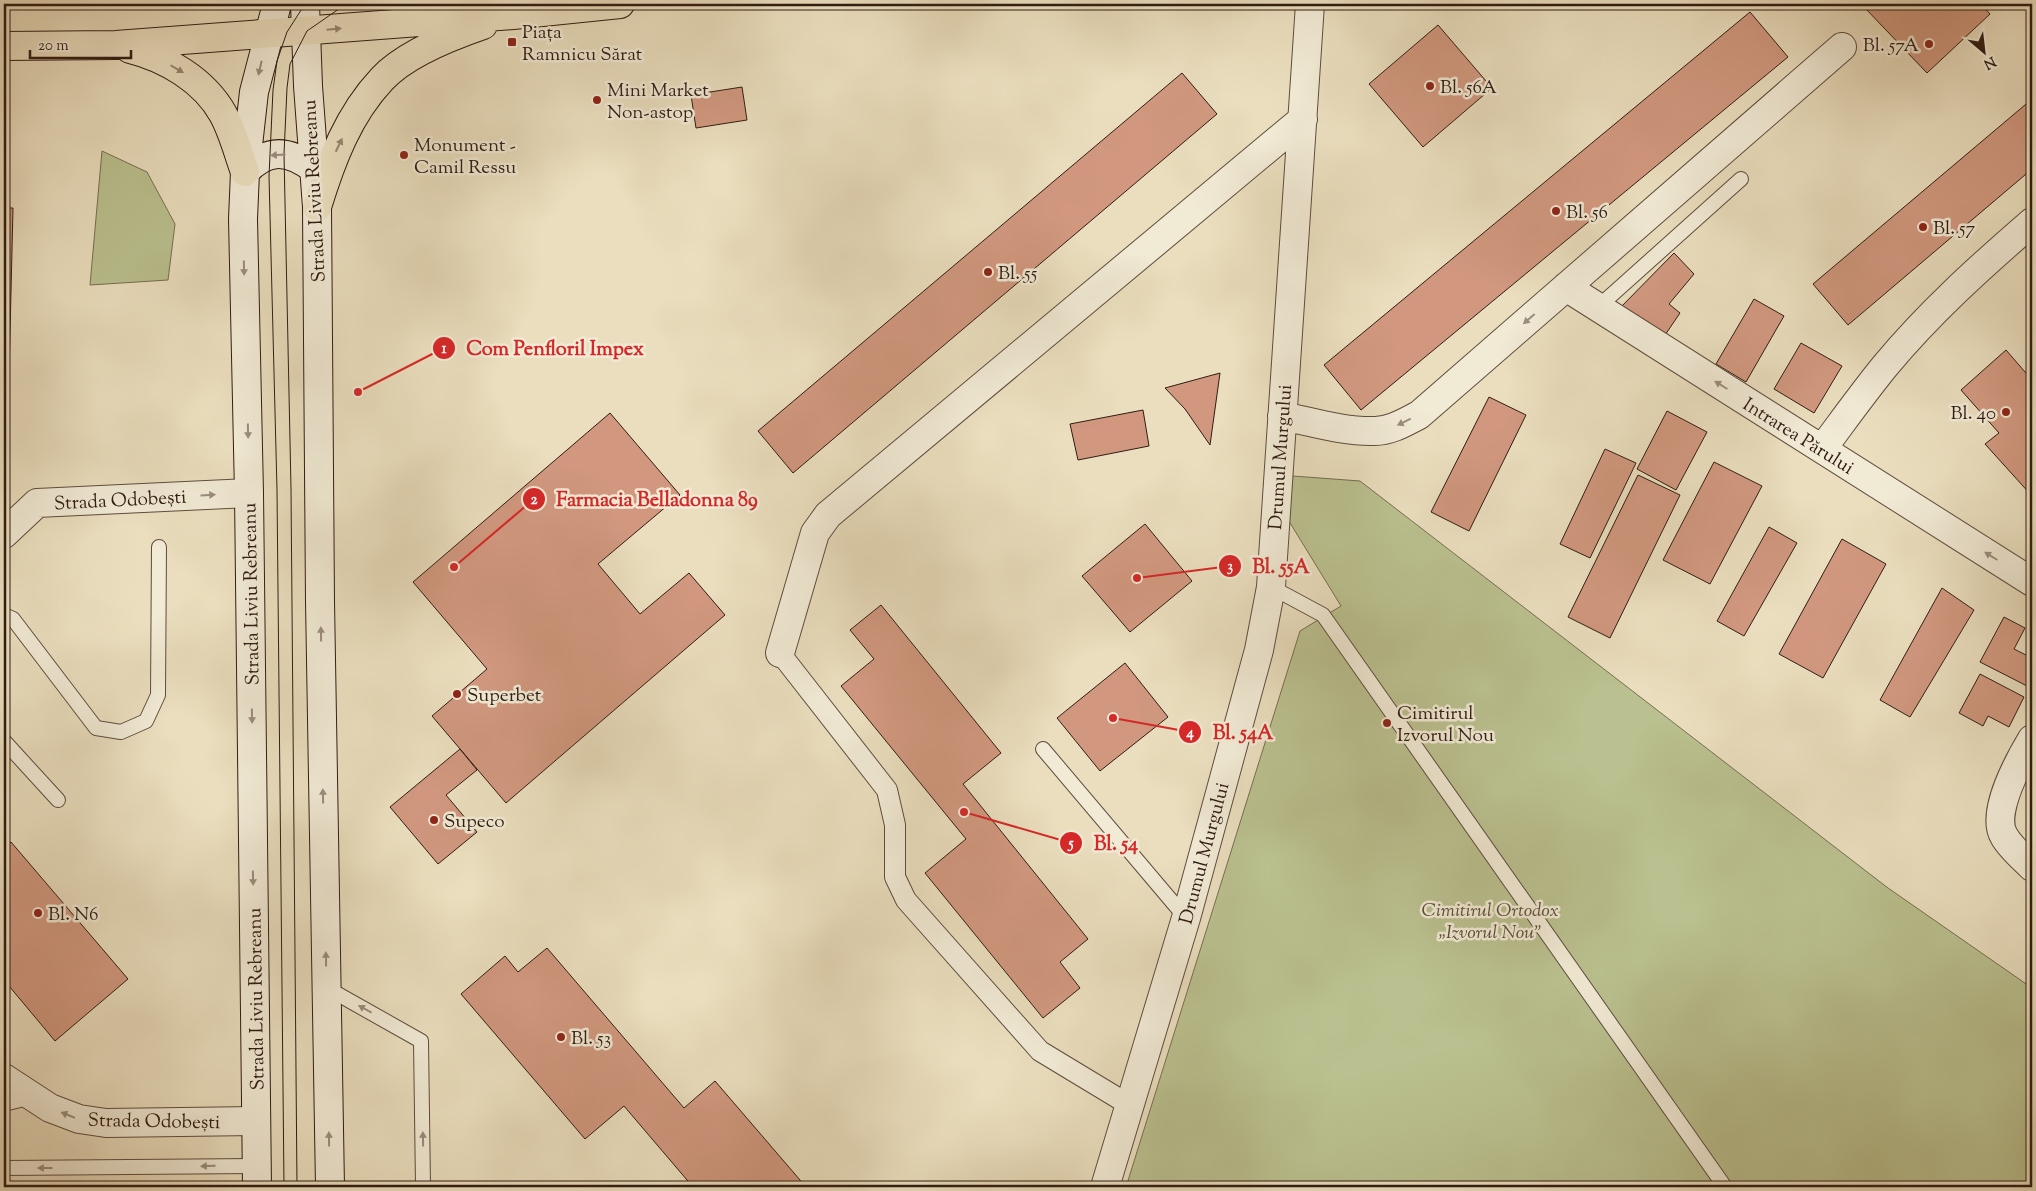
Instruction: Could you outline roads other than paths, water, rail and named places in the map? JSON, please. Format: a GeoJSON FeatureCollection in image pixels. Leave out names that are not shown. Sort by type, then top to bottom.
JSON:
{"type":"FeatureCollection","features":[{"type":"Feature","properties":{"kind":"main road"},"geometry":{"type":"LineString","coordinates":[[4,46],[116,46],[513,15],[620,4]]}},
{"type":"Feature","properties":{"kind":"main road"},"geometry":{"type":"LineString","coordinates":[[317,207],[331,161],[351,120],[383,78],[410,59],[442,41],[513,15]]}},
{"type":"Feature","properties":{"kind":"main road"},"geometry":{"type":"LineString","coordinates":[[116,46],[152,54],[184,72],[210,97],[226,121],[245,172]]}},
{"type":"Feature","properties":{"kind":"street","name":"Strada Liviu Rebreanu"},"geometry":{"type":"LineString","coordinates":[[257,1176],[249,492],[243,220],[245,172],[254,92],[277,4]]}},
{"type":"Feature","properties":{"kind":"street","name":"Strada Liviu Rebreanu"},"geometry":{"type":"LineString","coordinates":[[306,4],[317,207],[330,1187]]}},
{"type":"Feature","properties":{"kind":"street","name":"Drumul Murgului"},"geometry":{"type":"LineString","coordinates":[[1105,1187],[1131,1106],[1186,918],[1259,650],[1271,587],[1310,4]]}},
{"type":"Feature","properties":{"kind":"street"},"geometry":{"type":"LineString","coordinates":[[1282,416],[1343,428],[1376,431],[1399,426],[1419,415],[1842,47]]}},
{"type":"Feature","properties":{"kind":"street"},"geometry":{"type":"LineString","coordinates":[[1131,1106],[1040,1051],[906,900],[895,877],[895,825],[887,790],[780,653],[815,534],[828,515],[1303,119]]}},
{"type":"Feature","properties":{"kind":"street"},"geometry":{"type":"LineString","coordinates":[[245,172],[254,162],[266,156],[284,154],[300,158],[314,169]]}},
{"type":"Feature","properties":{"kind":"street"},"geometry":{"type":"LineString","coordinates":[[1822,449],[1884,367],[1932,314],[1980,267],[2032,222]]}},
{"type":"Feature","properties":{"kind":"street","name":"Intrarea Părului"},"geometry":{"type":"LineString","coordinates":[[1566,287],[2032,582]]}},
{"type":"Feature","properties":{"kind":"street","name":"Strada Odobești"},"geometry":{"type":"LineString","coordinates":[[4,534],[37,503],[249,492]]}},
{"type":"Feature","properties":{"kind":"street"},"geometry":{"type":"LineString","coordinates":[[2032,739],[2012,776],[2004,797],[2002,818],[2003,835],[2032,868]]}},
{"type":"Feature","properties":{"kind":"street","name":"Strada Odobești"},"geometry":{"type":"LineString","coordinates":[[4,1078],[50,1108],[79,1120],[106,1123],[256,1121]]}},
{"type":"Feature","properties":{"kind":"lane"},"geometry":{"type":"LineString","coordinates":[[1597,308],[1741,179]]}},
{"type":"Feature","properties":{"kind":"lane"},"geometry":{"type":"LineString","coordinates":[[4,615],[14,619],[96,728],[122,732],[146,721],[158,695],[159,547]]}},
{"type":"Feature","properties":{"kind":"lane"},"geometry":{"type":"LineString","coordinates":[[1271,587],[1323,615],[1724,1187]]}},
{"type":"Feature","properties":{"kind":"lane"},"geometry":{"type":"LineString","coordinates":[[4,742],[58,800]]}},
{"type":"Feature","properties":{"kind":"lane"},"geometry":{"type":"LineString","coordinates":[[1043,750],[1186,918]]}},
{"type":"Feature","properties":{"kind":"lane"},"geometry":{"type":"LineString","coordinates":[[326,988],[421,1041],[423,1187]]}},
{"type":"Feature","properties":{"kind":"lane"},"geometry":{"type":"LineString","coordinates":[[4,1104],[32,1096]]}},
{"type":"Feature","properties":{"kind":"lane"},"geometry":{"type":"LineString","coordinates":[[4,1168],[257,1176]]}},
{"type":"Feature","properties":{"kind":"tram line"},"geometry":{"type":"LineString","coordinates":[[284,1187],[277,490],[269,176],[273,90],[277,61],[287,32],[305,4]]}},
{"type":"Feature","properties":{"kind":"tram line"},"geometry":{"type":"LineString","coordinates":[[297,1187],[291,489],[284,154],[290,64],[307,31],[346,4]]}},
{"type":"Feature","properties":{"kind":"place","name":"Piața Ramnicu Sărat"},"geometry":{"type":"Point","coordinates":[512,42]}},
{"type":"Feature","properties":{"kind":"place","name":"Bl. 57A"},"geometry":{"type":"Point","coordinates":[1929,44]}},
{"type":"Feature","properties":{"kind":"place","name":"Bl. 56A"},"geometry":{"type":"Point","coordinates":[1430,86]}},
{"type":"Feature","properties":{"kind":"place","name":"Mini Market Non-astop"},"geometry":{"type":"Point","coordinates":[597,100]}},
{"type":"Feature","properties":{"kind":"place","name":"Monument - Camil Ressu"},"geometry":{"type":"Point","coordinates":[404,155]}},
{"type":"Feature","properties":{"kind":"place","name":"Bl. 56"},"geometry":{"type":"Point","coordinates":[1556,211]}},
{"type":"Feature","properties":{"kind":"place","name":"Bl. 57"},"geometry":{"type":"Point","coordinates":[1923,227]}},
{"type":"Feature","properties":{"kind":"place","name":"Bl. 55"},"geometry":{"type":"Point","coordinates":[988,272]}},
{"type":"Feature","properties":{"kind":"place","name":"Com Penfloril Impex"},"geometry":{"type":"Point","coordinates":[358,392]}},
{"type":"Feature","properties":{"kind":"place","name":"Bl. 40"},"geometry":{"type":"Point","coordinates":[2006,412]}},
{"type":"Feature","properties":{"kind":"place","name":"Farmacia Belladonna 89"},"geometry":{"type":"Point","coordinates":[454,567]}},
{"type":"Feature","properties":{"kind":"place","name":"Bl. 55A"},"geometry":{"type":"Point","coordinates":[1137,578]}},
{"type":"Feature","properties":{"kind":"place","name":"Superbet"},"geometry":{"type":"Point","coordinates":[457,694]}},
{"type":"Feature","properties":{"kind":"place","name":"Bl. 54A"},"geometry":{"type":"Point","coordinates":[1113,718]}},
{"type":"Feature","properties":{"kind":"place","name":"Cimitirul Izvorul Nou"},"geometry":{"type":"Point","coordinates":[1387,723]}},
{"type":"Feature","properties":{"kind":"place","name":"Bl. 54"},"geometry":{"type":"Point","coordinates":[964,812]}},
{"type":"Feature","properties":{"kind":"place","name":"Supeco"},"geometry":{"type":"Point","coordinates":[434,820]}},
{"type":"Feature","properties":{"kind":"place","name":"Bl. N6"},"geometry":{"type":"Point","coordinates":[38,913]}},
{"type":"Feature","properties":{"kind":"place","name":"Bl. 53"},"geometry":{"type":"Point","coordinates":[561,1037]}},
{"type":"Feature","properties":{"kind":"park label","name":"Cimitirul Ortodox „Izvorul Nou”"},"geometry":{"type":"Point","coordinates":[1490,920]}}]}
